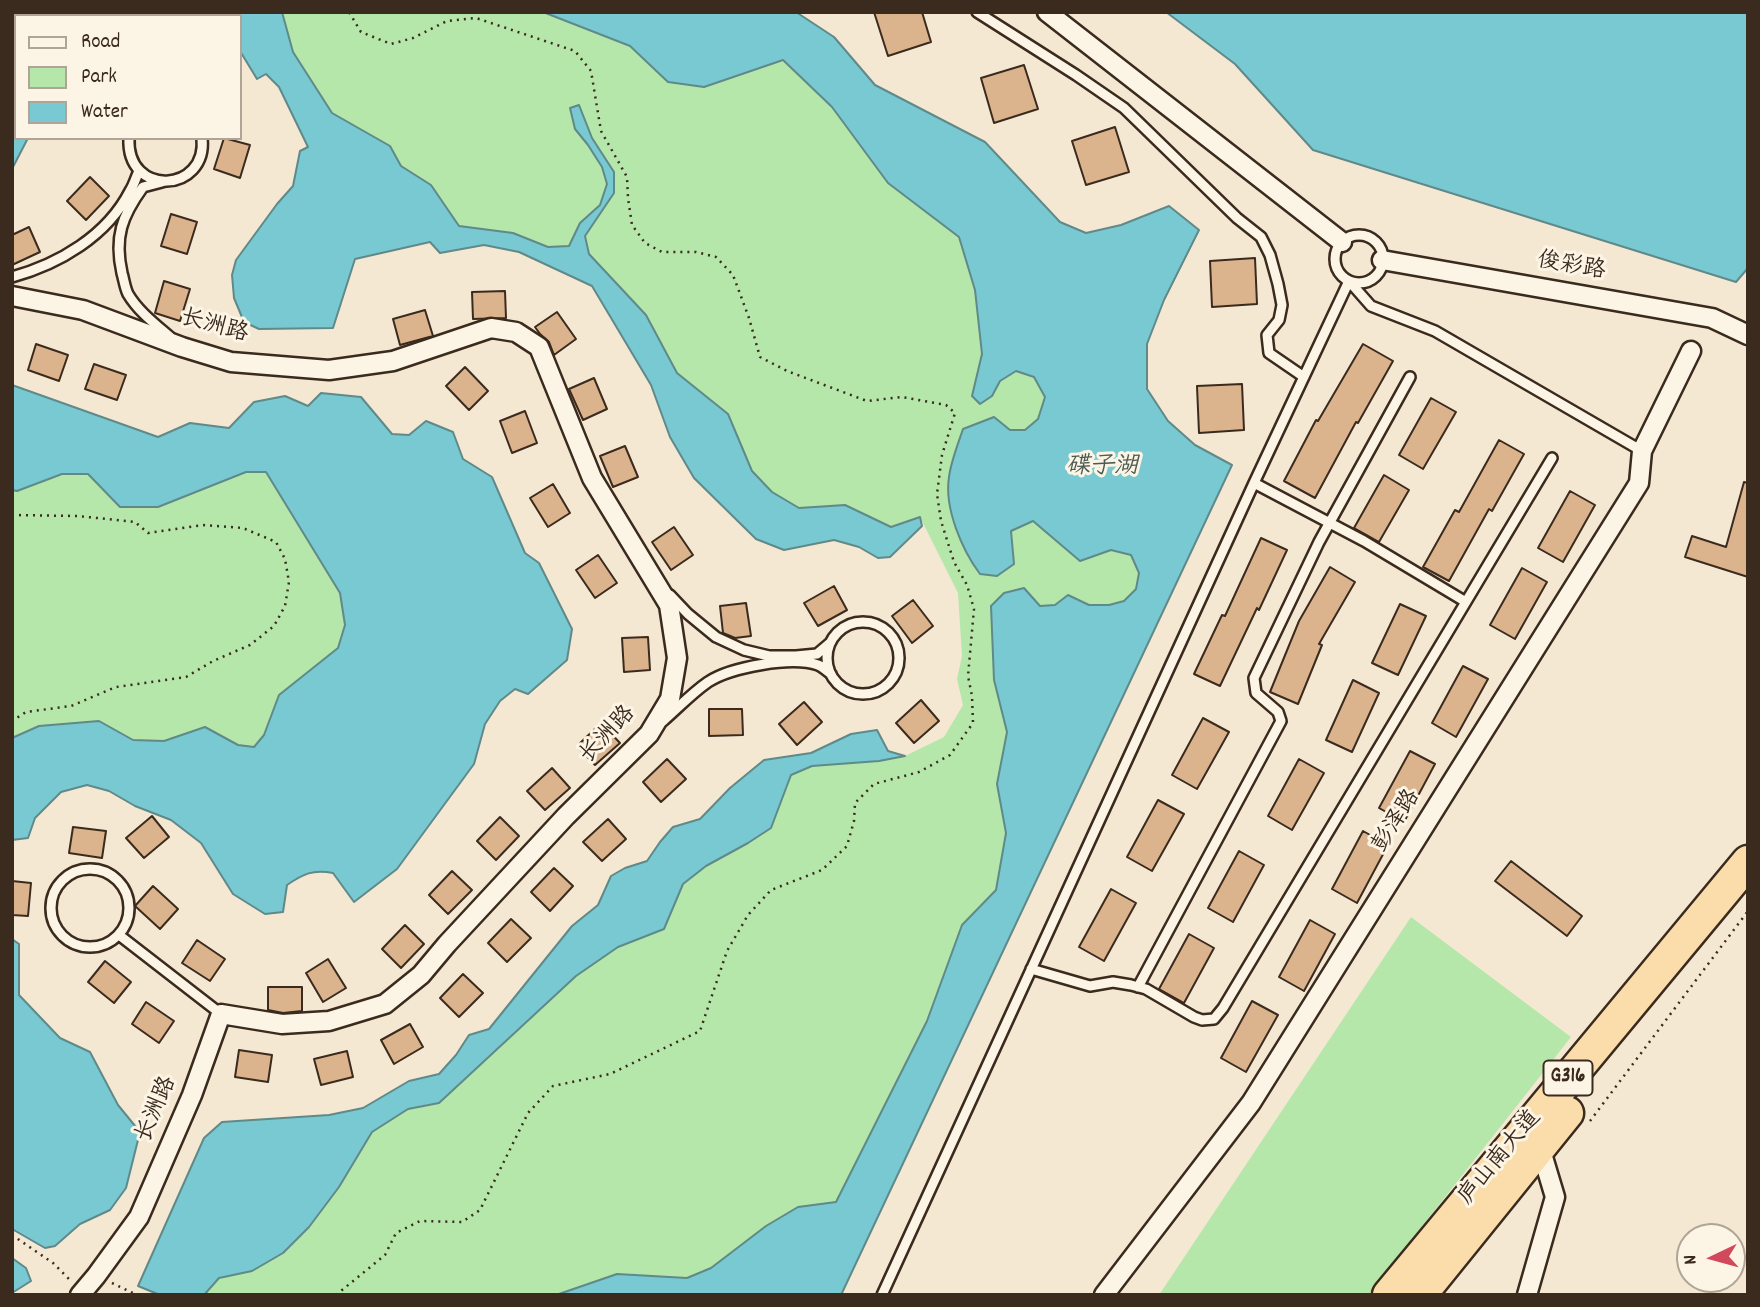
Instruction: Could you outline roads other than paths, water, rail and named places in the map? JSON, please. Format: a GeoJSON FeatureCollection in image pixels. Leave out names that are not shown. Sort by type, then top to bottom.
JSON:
{"type":"FeatureCollection","features":[{"type":"Feature","properties":{"kind":"highway","name":"庐山南大道"},"geometry":{"type":"LineString","coordinates":[[1389,1295],[1748,862]]}},
{"type":"Feature","properties":{"kind":"highway","name":"庐山南大道"},"geometry":{"type":"LineString","coordinates":[[1420,1295],[1748,884]]}},
{"type":"Feature","properties":{"kind":"street"},"geometry":{"type":"LineString","coordinates":[[1046,12],[1342,242]]}},
{"type":"Feature","properties":{"kind":"street","name":"俊彩路"},"geometry":{"type":"LineString","coordinates":[[1382,260],[1712,318],[1748,335]]}},
{"type":"Feature","properties":{"kind":"street","name":"长洲路"},"geometry":{"type":"LineString","coordinates":[[12,296],[83,310],[231,362],[329,370],[393,361],[491,328],[516,332],[539,347],[592,478],[669,606],[677,658],[670,699],[649,734],[565,816],[421,975],[384,1004],[329,1021],[282,1024],[221,1014],[192,1095],[139,1216],[81,1294]]}},
{"type":"Feature","properties":{"kind":"street","name":"彭泽路"},"geometry":{"type":"LineString","coordinates":[[1104,1295],[1251,1103],[1639,482],[1642,451],[1691,351]]}},
{"type":"Feature","properties":{"kind":"street"},"geometry":{"type":"LineString","coordinates":[[1528,1295],[1555,1197],[1540,1147]]}},
{"type":"Feature","properties":{"kind":"lane"},"geometry":{"type":"LineString","coordinates":[[977,12],[1124,108],[1237,218],[1261,237],[1278,284],[1282,305],[1279,320],[1267,335],[1269,352],[1304,377]]}},
{"type":"Feature","properties":{"kind":"lane"},"geometry":{"type":"LineString","coordinates":[[130,140],[129,152],[133,164],[150,178],[162,182]]}},
{"type":"Feature","properties":{"kind":"lane"},"geometry":{"type":"LineString","coordinates":[[182,346],[151,321],[127,293],[118,256],[120,229],[131,204],[143,187],[170,182],[189,173],[201,156],[202,140]]}},
{"type":"Feature","properties":{"kind":"lane"},"geometry":{"type":"LineString","coordinates":[[12,277],[37,270],[80,247],[114,215],[139,171]]}},
{"type":"Feature","properties":{"kind":"lane"},"geometry":{"type":"LineString","coordinates":[[1349,281],[1357,283],[1371,279],[1381,267],[1378,244],[1372,239],[1356,235],[1348,237],[1342,242],[1335,256],[1335,263],[1343,276],[1371,306],[1435,331],[1642,451]]}},
{"type":"Feature","properties":{"kind":"lane"},"geometry":{"type":"LineString","coordinates":[[881,1295],[1349,281]]}},
{"type":"Feature","properties":{"kind":"lane"},"geometry":{"type":"LineString","coordinates":[[1138,987],[1281,720],[1278,712],[1256,693],[1254,678],[1318,541],[1410,377]]}},
{"type":"Feature","properties":{"kind":"lane"},"geometry":{"type":"LineString","coordinates":[[1031,969],[1090,986],[1113,982],[1146,989],[1194,1017],[1202,1020],[1214,1019],[1223,1009],[1552,458]]}},
{"type":"Feature","properties":{"kind":"lane"},"geometry":{"type":"LineString","coordinates":[[1254,483],[1364,541],[1466,602]]}},
{"type":"Feature","properties":{"kind":"lane"},"geometry":{"type":"LineString","coordinates":[[647,569],[688,614],[716,637],[744,650],[769,656],[817,654],[837,633],[858,622],[883,627],[892,635],[900,651],[899,668],[891,683],[871,694],[853,693],[842,688],[832,675],[820,666],[800,662],[730,671],[708,682],[649,734]]}},
{"type":"Feature","properties":{"kind":"lane"},"geometry":{"type":"LineString","coordinates":[[830,643],[827,653],[832,675]]}},
{"type":"Feature","properties":{"kind":"lane"},"geometry":{"type":"LineString","coordinates":[[90,868],[103,870],[115,876],[124,886],[130,911],[119,935],[109,943],[84,947],[71,943],[61,934],[51,911],[52,898],[57,886],[66,876],[90,868]]}},
{"type":"Feature","properties":{"kind":"lane"},"geometry":{"type":"LineString","coordinates":[[119,935],[221,1014]]}},
{"type":"Feature","properties":{"kind":"water"},"geometry":{"type":"Polygon","coordinates":[[[12,12],[282,12],[293,52],[332,113],[390,146],[401,166],[431,185],[459,226],[513,233],[548,247],[569,246],[580,223],[600,205],[607,184],[602,167],[575,129],[570,108],[579,105],[592,138],[614,172],[614,193],[585,236],[589,254],[646,315],[677,373],[728,414],[752,471],[772,492],[799,508],[845,505],[891,527],[920,517],[922,526],[890,557],[878,558],[859,547],[834,540],[784,550],[756,539],[694,478],[670,437],[651,385],[592,286],[519,252],[484,245],[440,253],[430,242],[355,259],[333,328],[259,329],[244,322],[234,298],[232,275],[236,260],[293,186],[300,151],[308,147],[279,87],[266,74],[257,79],[242,54],[242,14],[14,14],[14,140],[27,140],[12,169],[12,12]]]}},
{"type":"Feature","properties":{"kind":"water","name":"碟子湖"},"geometry":{"type":"Polygon","coordinates":[[[543,12],[796,12],[834,37],[875,85],[985,142],[1060,222],[1086,233],[1121,225],[1169,206],[1199,230],[1164,300],[1147,344],[1147,389],[1168,421],[1195,445],[1232,465],[841,1295],[556,1295],[617,1274],[687,1278],[711,1268],[766,1226],[798,1207],[836,1202],[927,1021],[962,925],[996,890],[1006,833],[997,784],[1007,732],[994,680],[991,606],[1004,593],[1024,588],[1040,606],[1055,605],[1068,595],[1089,605],[1109,605],[1124,601],[1136,589],[1139,573],[1131,555],[1111,550],[1080,561],[1033,521],[1011,531],[1014,564],[997,576],[980,574],[961,541],[949,502],[950,471],[963,429],[994,417],[1010,430],[1025,430],[1038,419],[1045,397],[1034,377],[1016,371],[1000,381],[992,396],[980,404],[972,396],[982,354],[975,290],[959,237],[888,183],[832,107],[783,60],[704,87],[668,82],[630,46],[543,12]]]}},
{"type":"Feature","properties":{"kind":"water"},"geometry":{"type":"Polygon","coordinates":[[[1166,12],[1748,12],[1748,268],[1736,282],[1313,150],[1235,64],[1166,12]]]}},
{"type":"Feature","properties":{"kind":"water"},"geometry":{"type":"Polygon","coordinates":[[[12,385],[158,437],[190,423],[229,428],[254,402],[285,396],[308,406],[321,393],[361,397],[392,434],[409,435],[426,421],[453,432],[463,459],[492,477],[525,553],[539,563],[572,629],[567,660],[528,694],[515,689],[500,701],[485,724],[474,764],[397,869],[354,902],[333,873],[314,872],[287,885],[283,912],[265,914],[233,894],[201,843],[171,820],[135,806],[109,791],[87,785],[61,792],[35,818],[28,838],[12,840],[12,738],[39,726],[99,721],[133,740],[164,741],[205,727],[238,745],[254,747],[264,735],[279,695],[338,648],[345,625],[340,593],[266,472],[246,472],[158,507],[120,507],[88,474],[62,474],[17,491],[12,490],[12,385]]]}},
{"type":"Feature","properties":{"kind":"water"},"geometry":{"type":"Polygon","coordinates":[[[877,730],[888,751],[905,756],[879,761],[812,766],[791,775],[771,828],[706,866],[683,884],[664,929],[618,947],[576,976],[439,1103],[408,1109],[372,1132],[339,1187],[309,1227],[283,1253],[252,1271],[219,1278],[204,1295],[160,1295],[138,1286],[204,1138],[222,1122],[329,1115],[363,1108],[409,1081],[439,1074],[469,1035],[489,1029],[572,926],[598,905],[611,876],[647,861],[673,827],[700,819],[730,788],[764,760],[811,753],[851,734],[877,730]]]}},
{"type":"Feature","properties":{"kind":"water"},"geometry":{"type":"Polygon","coordinates":[[[12,939],[19,944],[19,995],[60,1038],[90,1052],[118,1105],[140,1132],[126,1188],[110,1210],[80,1224],[55,1246],[45,1248],[12,1229],[12,939]]]}},
{"type":"Feature","properties":{"kind":"water"},"geometry":{"type":"Polygon","coordinates":[[[12,1258],[26,1268],[31,1281],[12,1293],[12,1258]]]}}]}
